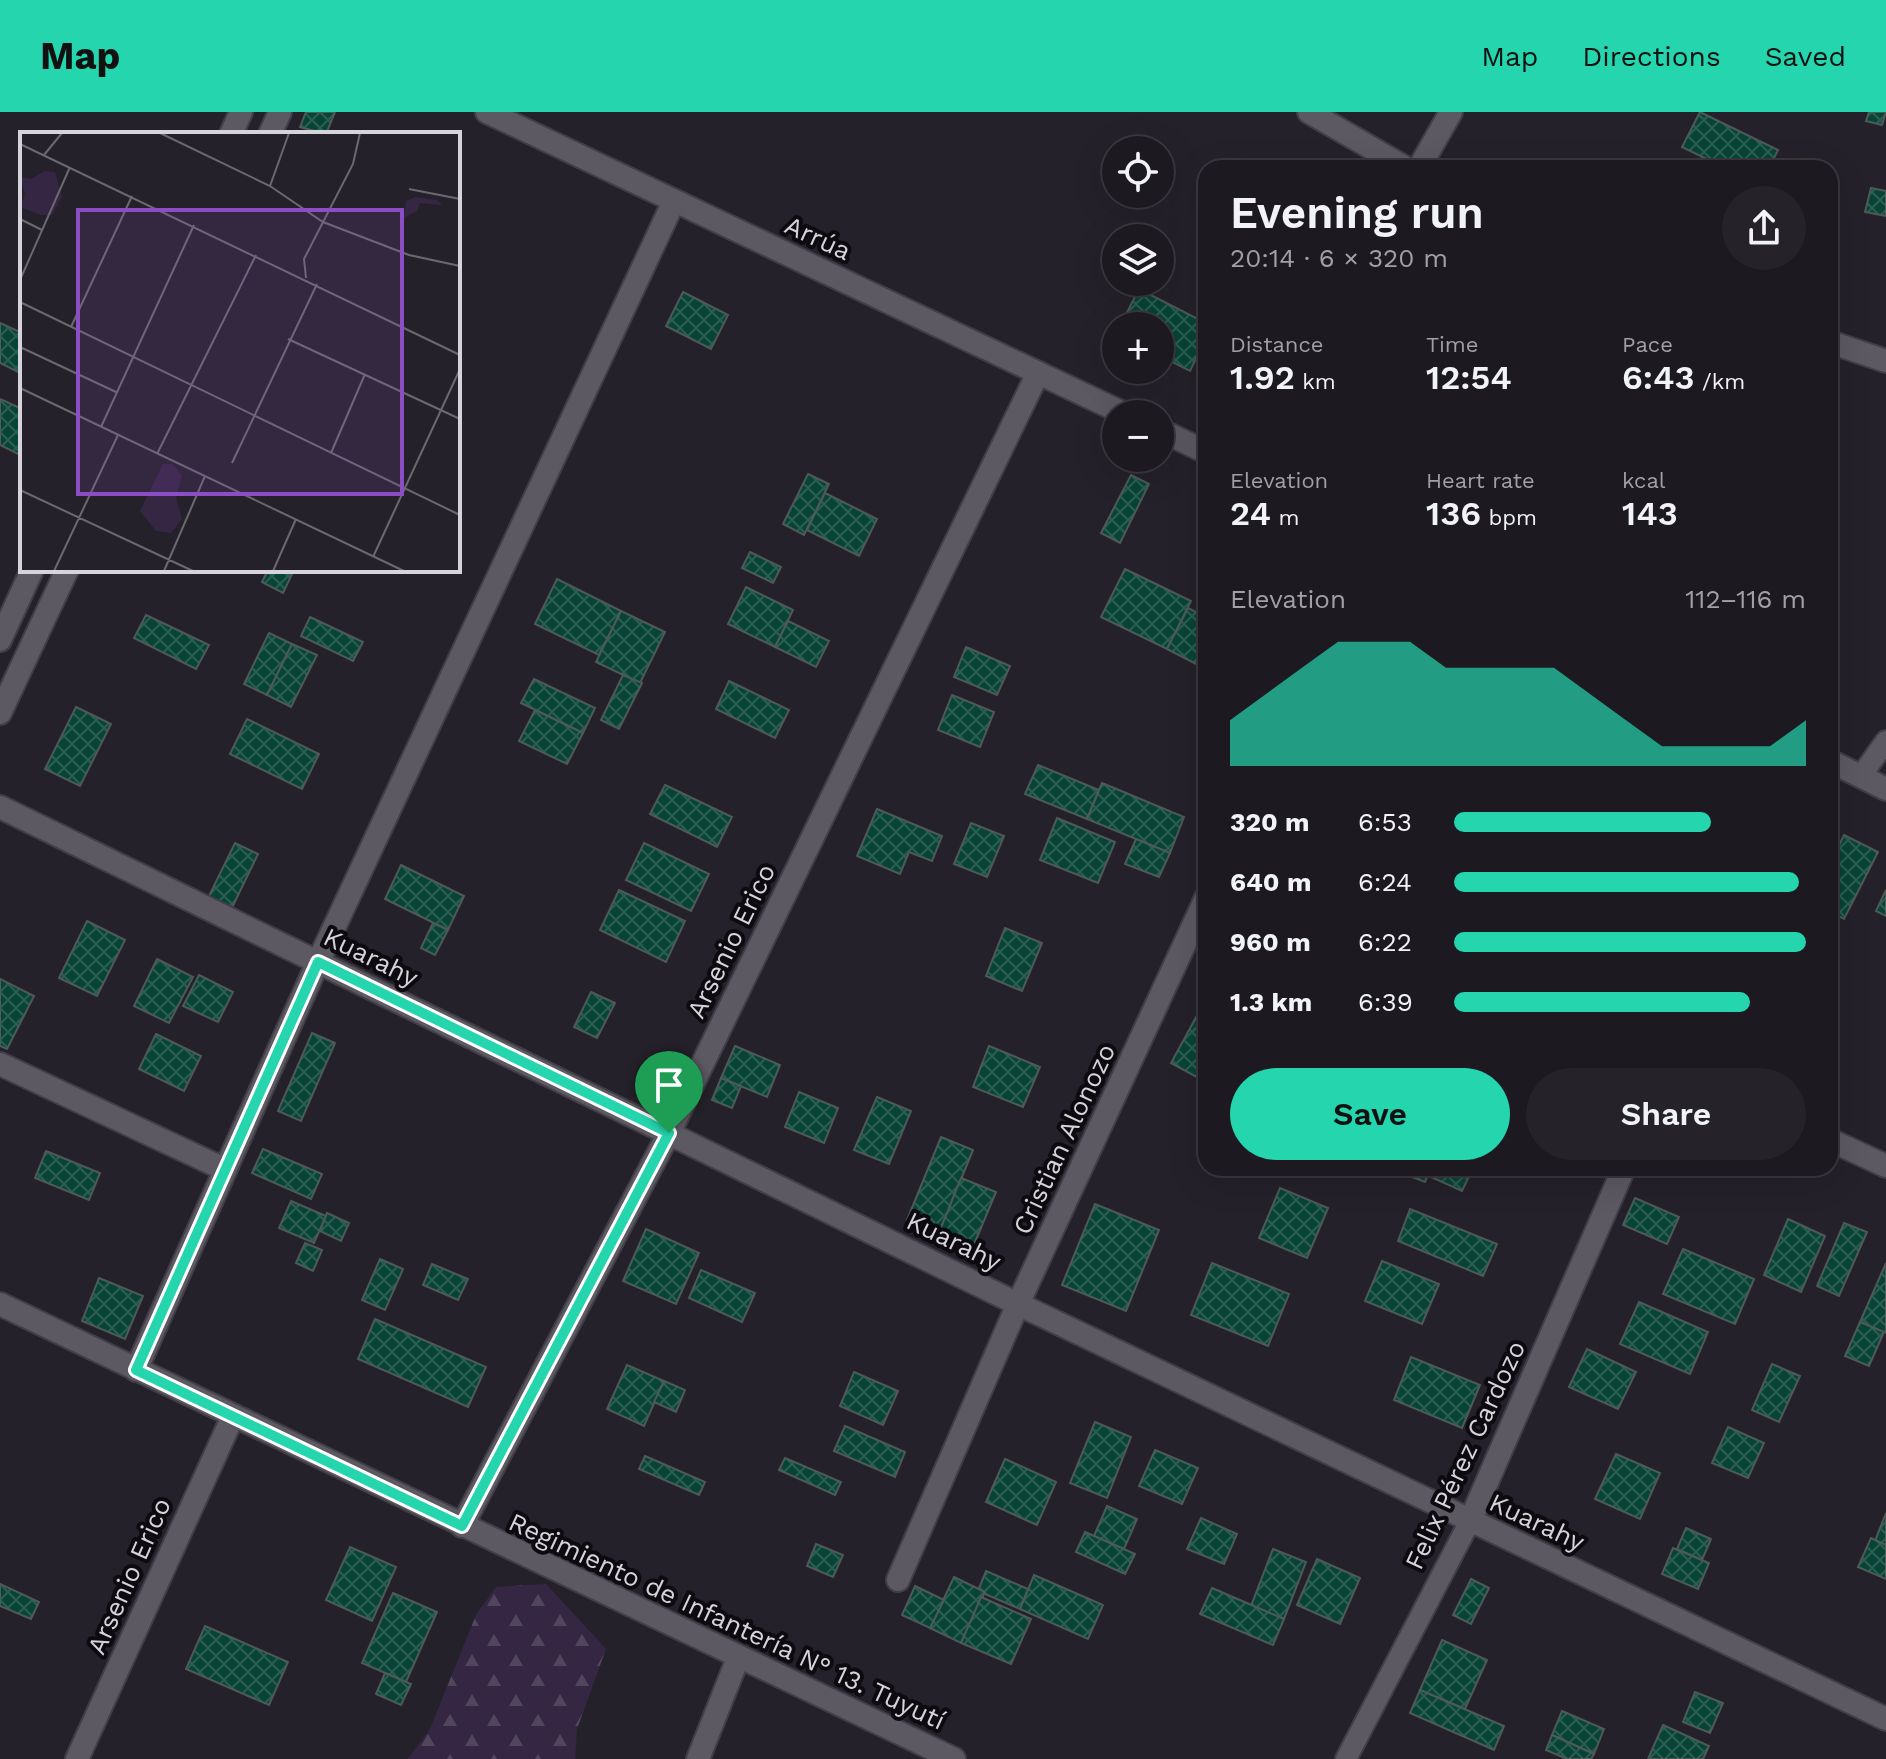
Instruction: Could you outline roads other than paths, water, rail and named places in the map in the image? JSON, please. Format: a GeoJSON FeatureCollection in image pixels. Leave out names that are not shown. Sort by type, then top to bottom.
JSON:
{"type":"FeatureCollection","features":[{"type":"Feature","properties":{"kind":"street"},"geometry":{"type":"LineString","coordinates":[[232,132],[241,112]]}},
{"type":"Feature","properties":{"kind":"street"},"geometry":{"type":"LineString","coordinates":[[271,132],[280,112]]}},
{"type":"Feature","properties":{"kind":"street","name":"Arrúa"},"geometry":{"type":"LineString","coordinates":[[487,112],[1102,403]]}},
{"type":"Feature","properties":{"kind":"street"},"geometry":{"type":"LineString","coordinates":[[1309,112],[1392,160]]}},
{"type":"Feature","properties":{"kind":"street"},"geometry":{"type":"LineString","coordinates":[[1424,160],[1451,112]]}},
{"type":"Feature","properties":{"kind":"street"},"geometry":{"type":"LineString","coordinates":[[136,1370],[318,962],[674,201]]}},
{"type":"Feature","properties":{"kind":"street"},"geometry":{"type":"LineString","coordinates":[[1838,345],[1886,361]]}},
{"type":"Feature","properties":{"kind":"street","name":"Arsenio Erico"},"geometry":{"type":"LineString","coordinates":[[462,1526],[669,1133],[1038,373]]}},
{"type":"Feature","properties":{"kind":"street"},"geometry":{"type":"LineString","coordinates":[[1174,437],[1198,448]]}},
{"type":"Feature","properties":{"kind":"street"},"geometry":{"type":"LineString","coordinates":[[0,640],[31,572]]}},
{"type":"Feature","properties":{"kind":"street"},"geometry":{"type":"LineString","coordinates":[[0,713],[66,572]]}},
{"type":"Feature","properties":{"kind":"street"},"geometry":{"type":"LineString","coordinates":[[1838,765],[1886,789]]}},
{"type":"Feature","properties":{"kind":"street","name":"Kuarahy"},"geometry":{"type":"LineString","coordinates":[[0,807],[1018,1304],[1886,1719]]}},
{"type":"Feature","properties":{"kind":"street","name":"Cristian Alonozo"},"geometry":{"type":"LineString","coordinates":[[898,1580],[1018,1304],[1198,915]]}},
{"type":"Feature","properties":{"kind":"street"},"geometry":{"type":"LineString","coordinates":[[0,1064],[224,1169]]}},
{"type":"Feature","properties":{"kind":"street"},"geometry":{"type":"LineString","coordinates":[[1838,1144],[1886,1166]]}},
{"type":"Feature","properties":{"kind":"street","name":"Felix Pérez Cardozo"},"geometry":{"type":"LineString","coordinates":[[1470,1521],[1621,1176]]}},
{"type":"Feature","properties":{"kind":"street","name":"Regimiento de Infantería N° 13. Tuyutí"},"geometry":{"type":"LineString","coordinates":[[0,1304],[954,1759]]}},
{"type":"Feature","properties":{"kind":"street","name":"Arsenio Erico"},"geometry":{"type":"LineString","coordinates":[[77,1759],[233,1416]]}},
{"type":"Feature","properties":{"kind":"street"},"geometry":{"type":"LineString","coordinates":[[698,1759],[738,1658]]}},
{"type":"Feature","properties":{"kind":"lane"},"geometry":{"type":"LineString","coordinates":[[1861,776],[1886,741]]}},
{"type":"Feature","properties":{"kind":"lane","name":"Felix Pérez Cardozo"},"geometry":{"type":"LineString","coordinates":[[1346,1759],[1470,1521]]}}]}
